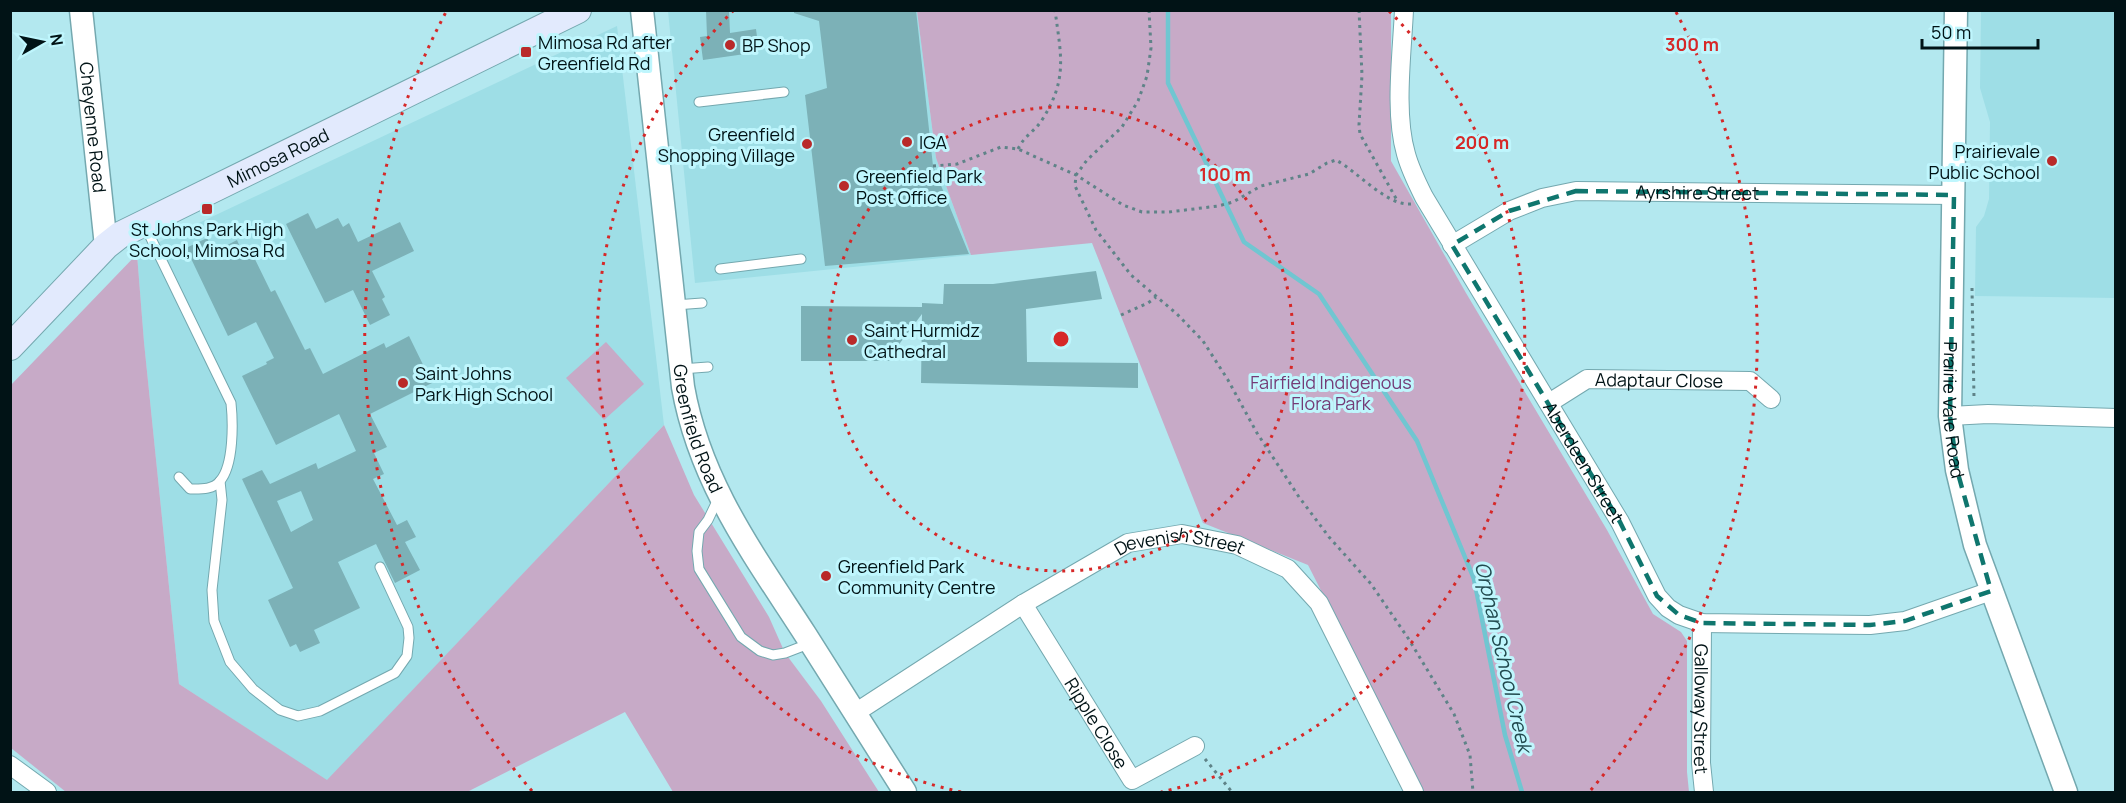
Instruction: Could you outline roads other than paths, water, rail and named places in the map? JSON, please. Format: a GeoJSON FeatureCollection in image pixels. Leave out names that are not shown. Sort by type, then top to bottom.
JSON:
{"type":"FeatureCollection","features":[{"type":"Feature","properties":{"kind":"main road","name":"Mimosa Road"},"geometry":{"type":"LineString","coordinates":[[10,347],[106,246],[120,235],[578,10]]}},
{"type":"Feature","properties":{"kind":"street","name":"Cheyenne Road"},"geometry":{"type":"LineString","coordinates":[[81,10],[106,246]]}},
{"type":"Feature","properties":{"kind":"street","name":"Greenfield Road"},"geometry":{"type":"LineString","coordinates":[[642,10],[681,369],[688,414],[706,468],[719,496],[753,553],[905,792]]}},
{"type":"Feature","properties":{"kind":"street","name":"Aberdeen Street"},"geometry":{"type":"LineString","coordinates":[[1404,10],[1400,106],[1405,152],[1411,171],[1424,197],[1620,522],[1657,596],[1668,608],[1679,615],[1702,623],[1870,625],[1905,621],[1991,591]]}},
{"type":"Feature","properties":{"kind":"street","name":"Prairie Vale Road"},"geometry":{"type":"LineString","coordinates":[[1956,10],[1950,416],[1957,470],[1975,545],[2066,792]]}},
{"type":"Feature","properties":{"kind":"street","name":"Ayrshire Street"},"geometry":{"type":"LineString","coordinates":[[1452,244],[1509,211],[1542,198],[1575,191],[1954,195]]}},
{"type":"Feature","properties":{"kind":"street","name":"Adaptaur Close"},"geometry":{"type":"LineString","coordinates":[[1549,403],[1587,379],[1750,381],[1771,399]]}},
{"type":"Feature","properties":{"kind":"street"},"geometry":{"type":"LineString","coordinates":[[1950,416],[2115,418]]}},
{"type":"Feature","properties":{"kind":"street","name":"Devenish Street"},"geometry":{"type":"LineString","coordinates":[[855,713],[1023,604],[1128,543],[1182,534],[1237,546],[1288,569],[1319,603],[1414,792]]}},
{"type":"Feature","properties":{"kind":"street","name":"Ripple Close"},"geometry":{"type":"LineString","coordinates":[[1023,604],[1132,780],[1196,746]]}},
{"type":"Feature","properties":{"kind":"street","name":"Galloway Street"},"geometry":{"type":"LineString","coordinates":[[1702,623],[1701,763],[1704,792]]}},
{"type":"Feature","properties":{"kind":"street"},"geometry":{"type":"LineString","coordinates":[[10,765],[47,792]]}},
{"type":"Feature","properties":{"kind":"lane"},"geometry":{"type":"LineString","coordinates":[[699,102],[784,92]]}},
{"type":"Feature","properties":{"kind":"lane"},"geometry":{"type":"LineString","coordinates":[[143,222],[231,403],[233,422],[228,464],[220,481],[222,500],[212,590],[214,621],[230,662],[254,689],[280,710],[298,716],[320,711],[395,673],[407,656],[408,627],[380,567]]}},
{"type":"Feature","properties":{"kind":"lane"},"geometry":{"type":"LineString","coordinates":[[720,269],[801,259]]}},
{"type":"Feature","properties":{"kind":"lane"},"geometry":{"type":"LineString","coordinates":[[675,305],[702,303]]}},
{"type":"Feature","properties":{"kind":"lane"},"geometry":{"type":"LineString","coordinates":[[681,369],[708,367]]}},
{"type":"Feature","properties":{"kind":"lane"},"geometry":{"type":"LineString","coordinates":[[179,477],[190,489],[206,490],[220,481]]}},
{"type":"Feature","properties":{"kind":"lane"},"geometry":{"type":"LineString","coordinates":[[719,496],[708,520],[699,532],[697,551],[699,569],[741,637],[760,651],[773,655],[811,643]]}},
{"type":"Feature","properties":{"kind":"waterway","name":"Orphan School Creek"},"geometry":{"type":"LineString","coordinates":[[1168,10],[1168,83],[1244,242],[1319,294],[1417,441],[1474,579],[1505,735],[1522,792]]}},
{"type":"Feature","properties":{"kind":"place","name":"BP Shop"},"geometry":{"type":"Point","coordinates":[730,45]}},
{"type":"Feature","properties":{"kind":"place","name":"Mimosa Rd after Greenfield Rd"},"geometry":{"type":"Point","coordinates":[526,52]}},
{"type":"Feature","properties":{"kind":"place","name":"IGA"},"geometry":{"type":"Point","coordinates":[907,142]}},
{"type":"Feature","properties":{"kind":"place","name":"Greenfield Shopping Village"},"geometry":{"type":"Point","coordinates":[807,144]}},
{"type":"Feature","properties":{"kind":"place","name":"Prairievale Public School"},"geometry":{"type":"Point","coordinates":[2052,161]}},
{"type":"Feature","properties":{"kind":"place","name":"Greenfield Park Post Office"},"geometry":{"type":"Point","coordinates":[844,186]}},
{"type":"Feature","properties":{"kind":"place","name":"St Johns Park High School, Mimosa Rd"},"geometry":{"type":"Point","coordinates":[207,209]}},
{"type":"Feature","properties":{"kind":"place","name":"Saint Hurmidz Cathedral"},"geometry":{"type":"Point","coordinates":[852,340]}},
{"type":"Feature","properties":{"kind":"place","name":"Saint Johns Park High School"},"geometry":{"type":"Point","coordinates":[403,383]}},
{"type":"Feature","properties":{"kind":"place","name":"Greenfield Park Community Centre"},"geometry":{"type":"Point","coordinates":[826,576]}},
{"type":"Feature","properties":{"kind":"park label","name":"Fairfield Indigenous Flora Park"},"geometry":{"type":"Point","coordinates":[1331,392]}}]}
